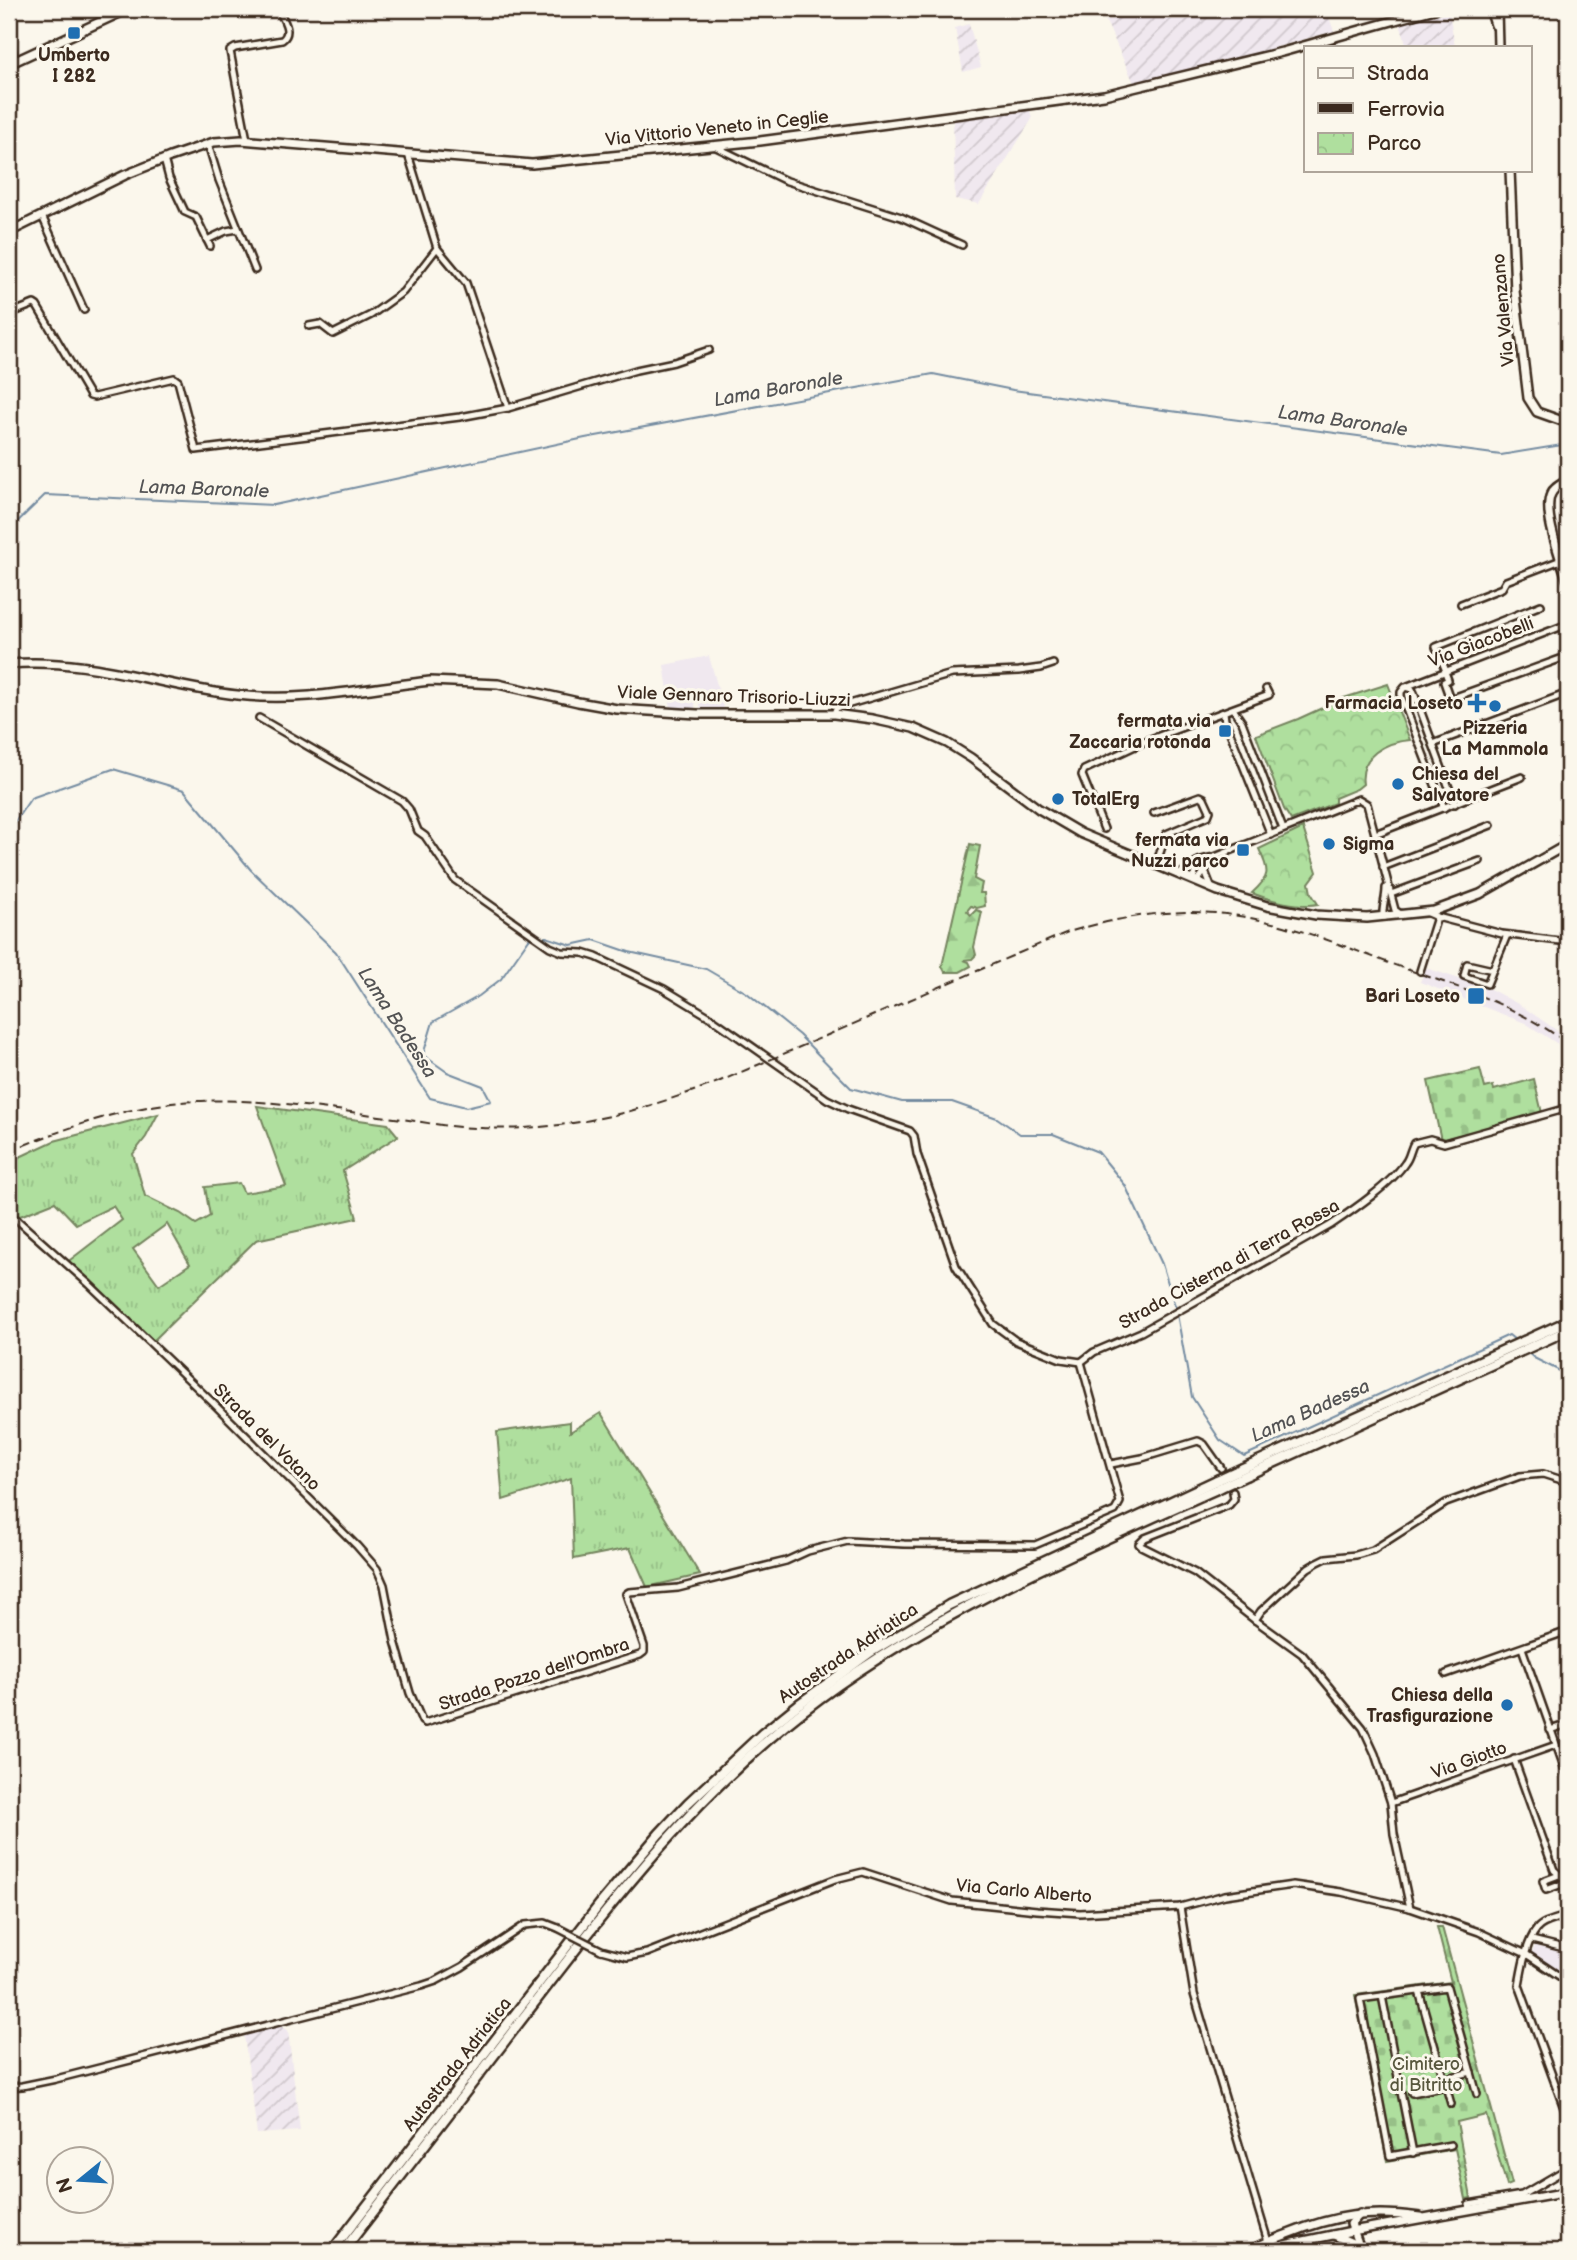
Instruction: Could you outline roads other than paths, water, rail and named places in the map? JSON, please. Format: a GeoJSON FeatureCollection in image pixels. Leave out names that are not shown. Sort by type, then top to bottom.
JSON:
{"type":"FeatureCollection","features":[{"type":"Feature","properties":{"kind":"highway","name":"Autostrada Adriatica"},"geometry":{"type":"LineString","coordinates":[[331,2251],[608,1894],[688,1802],[763,1733],[838,1675],[907,1629],[949,1605],[1512,1350],[1568,1321]]}},
{"type":"Feature","properties":{"kind":"highway","name":"Autostrada Adriatica"},"geometry":{"type":"LineString","coordinates":[[1553,1331],[1568,1330]]}},
{"type":"Feature","properties":{"kind":"highway","name":"Autostrada Adriatica"},"geometry":{"type":"LineString","coordinates":[[345,2251],[573,1952],[657,1849],[732,1771],[857,1672],[957,1610],[1219,1483]]}},
{"type":"Feature","properties":{"kind":"main road"},"geometry":{"type":"LineString","coordinates":[[12,63],[128,9]]}},
{"type":"Feature","properties":{"kind":"main road","name":"Via Vittorio Veneto in Ceglie"},"geometry":{"type":"LineString","coordinates":[[9,232],[125,175],[208,144],[226,141],[247,140],[533,163],[804,136],[1104,94],[1282,52],[1435,9]]}},
{"type":"Feature","properties":{"kind":"main road"},"geometry":{"type":"LineString","coordinates":[[1490,9],[1499,46]]}},
{"type":"Feature","properties":{"kind":"main road"},"geometry":{"type":"LineString","coordinates":[[1497,9],[1497,33]]}},
{"type":"Feature","properties":{"kind":"main road","name":"Via Valenzano"},"geometry":{"type":"LineString","coordinates":[[1510,172],[1515,292],[1528,398],[1537,412],[1568,423]]}},
{"type":"Feature","properties":{"kind":"main road"},"geometry":{"type":"LineString","coordinates":[[1568,480],[1556,487],[1549,498],[1549,512],[1568,582]]}},
{"type":"Feature","properties":{"kind":"main road","name":"Viale Gennaro Trisorio-Liuzzi"},"geometry":{"type":"LineString","coordinates":[[9,664],[44,663],[94,667],[221,693],[257,697],[289,697],[445,681],[517,687],[617,709],[697,714],[834,714],[898,724],[928,733],[971,758],[1064,825],[1212,889],[1267,906],[1331,917],[1404,916],[1428,913],[1458,904],[1568,844]]}},
{"type":"Feature","properties":{"kind":"main road"},"geometry":{"type":"LineString","coordinates":[[1249,2251],[1269,2245],[1470,2210],[1522,2197],[1568,2192]]}},
{"type":"Feature","properties":{"kind":"main road"},"geometry":{"type":"LineString","coordinates":[[1360,2214],[1352,2224],[1357,2231],[1360,2248]]}},
{"type":"Feature","properties":{"kind":"main road"},"geometry":{"type":"LineString","coordinates":[[1255,2251],[1319,2222],[1338,2217],[1403,2214],[1428,2218]]}},
{"type":"Feature","properties":{"kind":"main road"},"geometry":{"type":"LineString","coordinates":[[1334,2235],[1360,2248]]}},
{"type":"Feature","properties":{"kind":"street"},"geometry":{"type":"LineString","coordinates":[[247,140],[230,51],[286,37],[287,30],[278,9]]}},
{"type":"Feature","properties":{"kind":"street"},"geometry":{"type":"LineString","coordinates":[[9,37],[12,63]]}},
{"type":"Feature","properties":{"kind":"street"},"geometry":{"type":"LineString","coordinates":[[208,144],[219,180],[255,270]]}},
{"type":"Feature","properties":{"kind":"street"},"geometry":{"type":"LineString","coordinates":[[711,145],[784,180],[901,217],[961,246]]}},
{"type":"Feature","properties":{"kind":"street"},"geometry":{"type":"LineString","coordinates":[[408,154],[438,248],[466,283],[508,408]]}},
{"type":"Feature","properties":{"kind":"street"},"geometry":{"type":"LineString","coordinates":[[164,159],[169,178],[185,212],[196,217],[208,243],[226,231],[238,229]]}},
{"type":"Feature","properties":{"kind":"street"},"geometry":{"type":"LineString","coordinates":[[42,215],[85,310]]}},
{"type":"Feature","properties":{"kind":"street"},"geometry":{"type":"LineString","coordinates":[[309,326],[320,324],[333,334],[371,315],[403,292],[438,248]]}},
{"type":"Feature","properties":{"kind":"street"},"geometry":{"type":"LineString","coordinates":[[9,314],[34,304],[37,306],[90,396],[174,378],[178,381],[196,450],[460,417],[508,408],[709,350]]}},
{"type":"Feature","properties":{"kind":"street"},"geometry":{"type":"LineString","coordinates":[[1461,604],[1502,588],[1506,581],[1561,560]]}},
{"type":"Feature","properties":{"kind":"street"},"geometry":{"type":"LineString","coordinates":[[1541,605],[1436,647],[1446,671],[1448,680],[1444,682],[1450,699],[1560,659]]}},
{"type":"Feature","properties":{"kind":"street","name":"Via Giacobelli"},"geometry":{"type":"LineString","coordinates":[[1405,687],[1568,624]]}},
{"type":"Feature","properties":{"kind":"street"},"geometry":{"type":"LineString","coordinates":[[834,714],[836,708],[946,676],[1030,670],[1053,664]]}},
{"type":"Feature","properties":{"kind":"street"},"geometry":{"type":"LineString","coordinates":[[1444,808],[1401,696],[1405,687],[1412,689],[1414,693],[1455,804]]}},
{"type":"Feature","properties":{"kind":"street"},"geometry":{"type":"LineString","coordinates":[[1104,829],[1082,775],[1084,770],[1148,740],[1269,695],[1266,689]]}},
{"type":"Feature","properties":{"kind":"street"},"geometry":{"type":"LineString","coordinates":[[1433,744],[1568,693]]}},
{"type":"Feature","properties":{"kind":"street"},"geometry":{"type":"LineString","coordinates":[[1233,709],[1242,722],[1283,830]]}},
{"type":"Feature","properties":{"kind":"street"},"geometry":{"type":"LineString","coordinates":[[1224,712],[1271,835]]}},
{"type":"Feature","properties":{"kind":"street"},"geometry":{"type":"LineString","coordinates":[[259,718],[402,801],[409,809],[418,831],[425,836],[455,880],[550,947],[562,952],[596,957],[664,989],[710,1017],[827,1099],[910,1130],[956,1266],[993,1324],[1016,1341],[1061,1359],[1081,1362]]}},
{"type":"Feature","properties":{"kind":"street"},"geometry":{"type":"LineString","coordinates":[[1375,834],[1522,778]]}},
{"type":"Feature","properties":{"kind":"street"},"geometry":{"type":"LineString","coordinates":[[1154,813],[1199,796],[1204,798],[1210,811],[1208,816],[1166,834],[1156,865]]}},
{"type":"Feature","properties":{"kind":"street"},"geometry":{"type":"LineString","coordinates":[[1178,874],[1185,872],[1192,864],[1354,800],[1364,800],[1386,883],[1383,918],[1394,907]]}},
{"type":"Feature","properties":{"kind":"street"},"geometry":{"type":"LineString","coordinates":[[1383,867],[1491,825]]}},
{"type":"Feature","properties":{"kind":"street"},"geometry":{"type":"LineString","coordinates":[[1194,881],[1200,878],[1215,857]]}},
{"type":"Feature","properties":{"kind":"street"},"geometry":{"type":"LineString","coordinates":[[1391,894],[1479,861]]}},
{"type":"Feature","properties":{"kind":"street"},"geometry":{"type":"LineString","coordinates":[[1194,881],[1198,862]]}},
{"type":"Feature","properties":{"kind":"street"},"geometry":{"type":"LineString","coordinates":[[1204,869],[1212,889]]}},
{"type":"Feature","properties":{"kind":"street"},"geometry":{"type":"LineString","coordinates":[[1386,883],[1396,912],[1404,916]]}},
{"type":"Feature","properties":{"kind":"street"},"geometry":{"type":"LineString","coordinates":[[1367,918],[1382,908]]}},
{"type":"Feature","properties":{"kind":"street"},"geometry":{"type":"LineString","coordinates":[[1428,913],[1437,918],[1507,935],[1567,942],[1568,958]]}},
{"type":"Feature","properties":{"kind":"street"},"geometry":{"type":"LineString","coordinates":[[1420,971],[1437,918]]}},
{"type":"Feature","properties":{"kind":"street"},"geometry":{"type":"LineString","coordinates":[[1493,970],[1467,964],[1464,976],[1487,984],[1493,970],[1507,935]]}},
{"type":"Feature","properties":{"kind":"street"},"geometry":{"type":"LineString","coordinates":[[1475,980],[1480,967]]}},
{"type":"Feature","properties":{"kind":"street","name":"Strada Cisterna di Terra Rossa"},"geometry":{"type":"LineString","coordinates":[[1081,1362],[1094,1352],[1141,1332],[1331,1225],[1359,1206],[1402,1168],[1414,1143],[1430,1139],[1444,1143],[1568,1108]]}},
{"type":"Feature","properties":{"kind":"street","name":"Strada del Votano"},"geometry":{"type":"LineString","coordinates":[[12,1219],[89,1284],[166,1357],[377,1569],[384,1585],[395,1641],[410,1693],[425,1723]]}},
{"type":"Feature","properties":{"kind":"street","name":"Strada Pozzo dell'Ombra"},"geometry":{"type":"LineString","coordinates":[[425,1723],[640,1656],[644,1652],[643,1646],[626,1594],[629,1592],[678,1588],[786,1561],[808,1551],[848,1541],[1005,1546],[1042,1544],[1115,1511],[1120,1502],[1081,1362]]}},
{"type":"Feature","properties":{"kind":"street"},"geometry":{"type":"LineString","coordinates":[[1111,1464],[1142,1458],[1198,1441],[1204,1444],[1221,1468]]}},
{"type":"Feature","properties":{"kind":"street"},"geometry":{"type":"LineString","coordinates":[[1255,1620],[1261,1611],[1308,1568],[1326,1558],[1373,1550],[1446,1503],[1527,1474],[1546,1474],[1568,1482]]}},
{"type":"Feature","properties":{"kind":"street"},"geometry":{"type":"LineString","coordinates":[[1233,1492],[1234,1499],[1229,1505],[1145,1538],[1139,1544],[1195,1573],[1302,1654],[1363,1728],[1375,1754],[1391,1803],[1394,1834],[1410,1908]]}},
{"type":"Feature","properties":{"kind":"street"},"geometry":{"type":"LineString","coordinates":[[1446,1674],[1568,1631]]}},
{"type":"Feature","properties":{"kind":"street"},"geometry":{"type":"LineString","coordinates":[[1522,1648],[1568,1778]]}},
{"type":"Feature","properties":{"kind":"street"},"geometry":{"type":"LineString","coordinates":[[1550,1730],[1568,1724]]}},
{"type":"Feature","properties":{"kind":"street","name":"Via Giotto"},"geometry":{"type":"LineString","coordinates":[[1391,1803],[1556,1745]]}},
{"type":"Feature","properties":{"kind":"street"},"geometry":{"type":"LineString","coordinates":[[1514,1759],[1554,1870],[1568,1882]]}},
{"type":"Feature","properties":{"kind":"street","name":"Via Carlo Alberto"},"geometry":{"type":"LineString","coordinates":[[9,2087],[23,2086],[421,1986],[462,1967],[525,1925],[545,1923],[601,1950],[627,1956],[647,1953],[835,1879],[863,1872],[952,1901],[1080,1913],[1180,1907],[1225,1895],[1293,1885],[1341,1892],[1410,1908],[1479,1932],[1526,1954],[1568,1982]]}},
{"type":"Feature","properties":{"kind":"street"},"geometry":{"type":"LineString","coordinates":[[1559,1875],[1543,1881],[1546,1890],[1568,1882]]}},
{"type":"Feature","properties":{"kind":"street"},"geometry":{"type":"LineString","coordinates":[[1180,1907],[1194,1994],[1269,2245]]}},
{"type":"Feature","properties":{"kind":"street"},"geometry":{"type":"LineString","coordinates":[[1568,1915],[1538,1927],[1526,1954],[1519,1985],[1568,2119]]}},
{"type":"Feature","properties":{"kind":"street"},"geometry":{"type":"LineString","coordinates":[[1532,1940],[1568,1949]]}},
{"type":"Feature","properties":{"kind":"street"},"geometry":{"type":"LineString","coordinates":[[1451,2146],[1390,2156],[1360,1999],[1447,1987],[1476,2094]]}},
{"type":"Feature","properties":{"kind":"street"},"geometry":{"type":"LineString","coordinates":[[1419,1991],[1451,2104]]}},
{"type":"Feature","properties":{"kind":"street"},"geometry":{"type":"LineString","coordinates":[[1382,1996],[1413,2153]]}},
{"type":"Feature","properties":{"kind":"street"},"geometry":{"type":"LineString","coordinates":[[1444,2079],[1471,2072]]}},
{"type":"Feature","properties":{"kind":"street"},"geometry":{"type":"LineString","coordinates":[[1412,2093],[1446,2086]]}},
{"type":"Feature","properties":{"kind":"street"},"geometry":{"type":"LineString","coordinates":[[1522,2197],[1568,2168]]}},
{"type":"Feature","properties":{"kind":"waterway","name":"Lama Baronale"},"geometry":{"type":"LineString","coordinates":[[9,530],[45,495],[274,505],[585,438],[933,374],[1013,390],[1501,455],[1568,444]]}},
{"type":"Feature","properties":{"kind":"waterway","name":"Lama Badessa"},"geometry":{"type":"LineString","coordinates":[[9,830],[31,798],[113,769],[184,790],[251,870],[336,952],[430,1098],[466,1107],[491,1101],[483,1086],[447,1072],[423,1055],[433,1022],[479,996],[501,979],[529,939],[535,938]]}},
{"type":"Feature","properties":{"kind":"waterway","name":"Lama Badessa"},"geometry":{"type":"LineString","coordinates":[[541,938],[546,937],[571,945],[594,940],[629,952],[706,969],[747,993],[799,1035],[851,1088],[902,1102],[952,1102],[997,1118],[1020,1134],[1053,1134],[1098,1152],[1125,1185],[1162,1264],[1176,1309]]}},
{"type":"Feature","properties":{"kind":"waterway","name":"Lama Badessa"},"geometry":{"type":"LineString","coordinates":[[1177,1314],[1192,1397],[1220,1440],[1244,1456],[1509,1335],[1515,1340]]}},
{"type":"Feature","properties":{"kind":"waterway","name":"Lama Badessa"},"geometry":{"type":"LineString","coordinates":[[1527,1352],[1568,1375]]}},
{"type":"Feature","properties":{"kind":"tunnel"},"geometry":{"type":"LineString","coordinates":[[1221,1468],[1233,1492]]}},
{"type":"Feature","properties":{"kind":"railway"},"geometry":{"type":"LineString","coordinates":[[9,1151],[77,1125],[124,1112],[197,1101],[249,1101],[300,1106],[471,1128],[543,1127],[602,1118],[718,1082],[1068,932],[1159,914],[1215,913],[1260,920],[1304,932],[1482,997],[1527,1018],[1568,1044]]}},
{"type":"Feature","properties":{"kind":"place","name":"Umberto I 282"},"geometry":{"type":"Point","coordinates":[74,33]}},
{"type":"Feature","properties":{"kind":"place","name":"Farmacia Loseto"},"geometry":{"type":"Point","coordinates":[1477,703]}},
{"type":"Feature","properties":{"kind":"place","name":"Pizzeria La Mammola"},"geometry":{"type":"Point","coordinates":[1495,706]}},
{"type":"Feature","properties":{"kind":"place","name":"fermata via Zaccaria rotonda"},"geometry":{"type":"Point","coordinates":[1225,731]}},
{"type":"Feature","properties":{"kind":"place","name":"Chiesa del Salvatore"},"geometry":{"type":"Point","coordinates":[1398,784]}},
{"type":"Feature","properties":{"kind":"place","name":"TotalErg"},"geometry":{"type":"Point","coordinates":[1058,799]}},
{"type":"Feature","properties":{"kind":"place","name":"Sigma"},"geometry":{"type":"Point","coordinates":[1329,844]}},
{"type":"Feature","properties":{"kind":"place","name":"fermata via Nuzzi parco"},"geometry":{"type":"Point","coordinates":[1243,850]}},
{"type":"Feature","properties":{"kind":"place","name":"Bari Loseto"},"geometry":{"type":"Point","coordinates":[1476,996]}},
{"type":"Feature","properties":{"kind":"place","name":"Chiesa della Trasfigurazione"},"geometry":{"type":"Point","coordinates":[1507,1705]}},
{"type":"Feature","properties":{"kind":"park label","name":"Cimitero di Bitritto"},"geometry":{"type":"Point","coordinates":[1426,2074]}}]}
